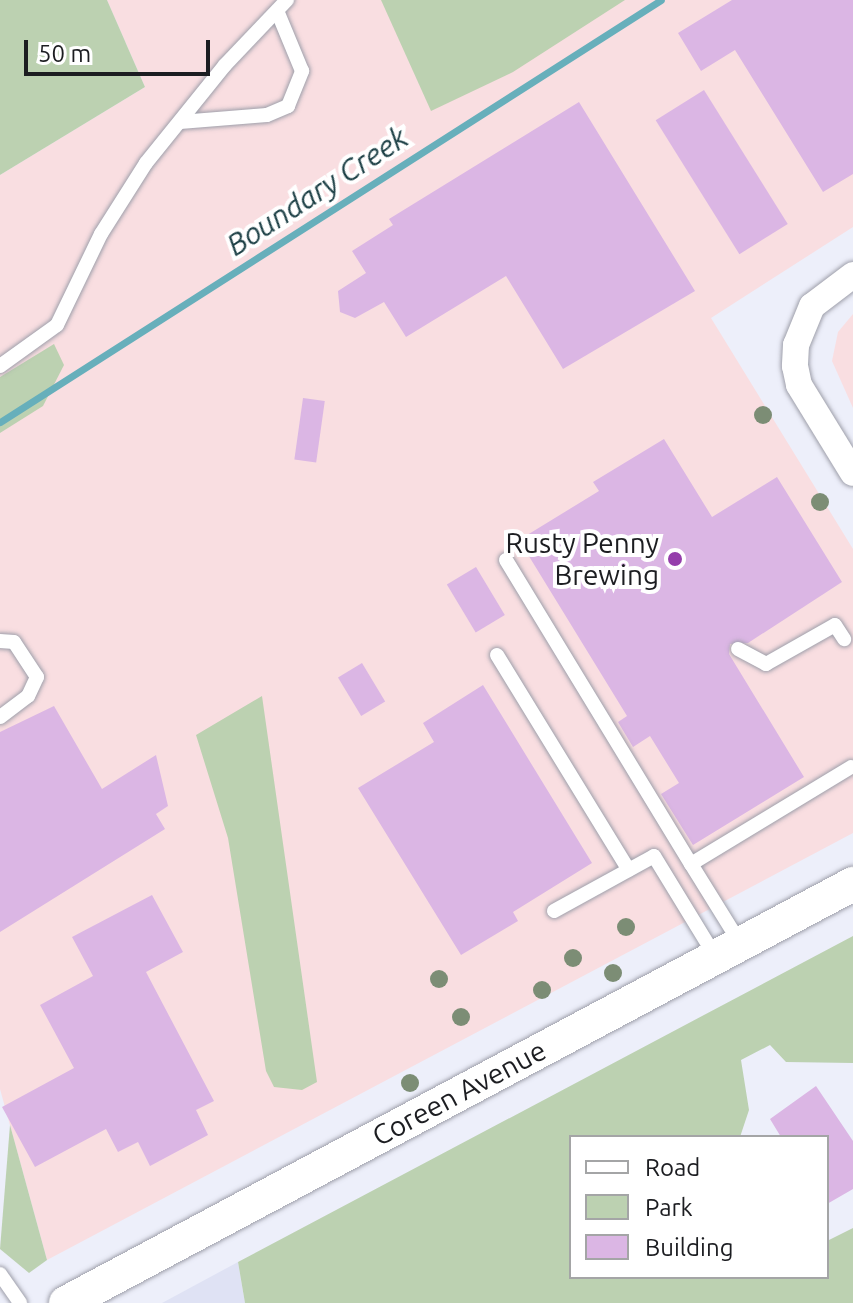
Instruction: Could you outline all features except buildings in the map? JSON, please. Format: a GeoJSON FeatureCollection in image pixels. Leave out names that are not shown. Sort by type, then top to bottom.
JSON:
{"type":"FeatureCollection","features":[{"type":"Feature","properties":{"kind":"street"},"geometry":{"type":"LineString","coordinates":[[853,275],[812,306],[796,345],[795,366],[799,385],[853,473]]}},
{"type":"Feature","properties":{"kind":"street","name":"Coreen Avenue"},"geometry":{"type":"LineString","coordinates":[[66,1303],[853,884]]}},
{"type":"Feature","properties":{"kind":"lane"},"geometry":{"type":"LineString","coordinates":[[0,366],[57,325],[115,211],[225,65],[278,13],[287,0]]}},
{"type":"Feature","properties":{"kind":"lane"},"geometry":{"type":"LineString","coordinates":[[180,122],[267,115],[288,106],[302,71],[278,13]]}},
{"type":"Feature","properties":{"kind":"lane"},"geometry":{"type":"LineString","coordinates":[[506,560],[691,864],[727,950]]}},
{"type":"Feature","properties":{"kind":"lane"},"geometry":{"type":"LineString","coordinates":[[738,649],[766,664],[835,625],[844,639]]}},
{"type":"Feature","properties":{"kind":"lane"},"geometry":{"type":"LineString","coordinates":[[0,641],[14,642],[37,677],[28,696],[0,717]]}},
{"type":"Feature","properties":{"kind":"lane"},"geometry":{"type":"LineString","coordinates":[[497,655],[629,870]]}},
{"type":"Feature","properties":{"kind":"lane"},"geometry":{"type":"LineString","coordinates":[[691,864],[851,767]]}},
{"type":"Feature","properties":{"kind":"lane"},"geometry":{"type":"LineString","coordinates":[[554,911],[654,856],[727,950]]}},
{"type":"Feature","properties":{"kind":"lane"},"geometry":{"type":"LineString","coordinates":[[0,1274],[20,1303]]}},
{"type":"Feature","properties":{"kind":"shaded area"},"geometry":{"type":"Polygon","coordinates":[[[107,0],[853,0],[853,227],[711,318],[853,549],[853,833],[47,1260],[0,1089],[0,175],[145,87],[107,0]]]}},
{"type":"Feature","properties":{"kind":"shaded area"},"geometry":{"type":"Polygon","coordinates":[[[853,314],[853,408],[832,361],[838,332],[853,314]]]}},
{"type":"Feature","properties":{"kind":"shaded area"},"geometry":{"type":"Polygon","coordinates":[[[238,1262],[245,1303],[162,1303],[238,1262]]]}},
{"type":"Feature","properties":{"kind":"green space"},"geometry":{"type":"Polygon","coordinates":[[[0,0],[107,0],[145,87],[0,175],[0,0]]]}},
{"type":"Feature","properties":{"kind":"green space"},"geometry":{"type":"Polygon","coordinates":[[[381,0],[625,0],[513,72],[431,111],[381,0]]]}},
{"type":"Feature","properties":{"kind":"green space"},"geometry":{"type":"Polygon","coordinates":[[[54,344],[64,365],[43,406],[0,433],[0,377],[54,344]]]}},
{"type":"Feature","properties":{"kind":"green space"},"geometry":{"type":"Polygon","coordinates":[[[262,696],[317,1082],[302,1090],[274,1087],[266,1071],[228,838],[196,735],[262,696]]]}},
{"type":"Feature","properties":{"kind":"green space"},"geometry":{"type":"Polygon","coordinates":[[[853,936],[853,1063],[786,1062],[770,1045],[741,1060],[749,1110],[741,1135],[569,1135],[569,1279],[829,1279],[829,1240],[853,1228],[853,1303],[245,1303],[238,1262],[853,936]]]}},
{"type":"Feature","properties":{"kind":"green space"},"geometry":{"type":"Polygon","coordinates":[[[10,1125],[47,1260],[29,1273],[0,1249],[10,1125]]]}},
{"type":"Feature","properties":{"kind":"waterway","name":"Boundary Creek"},"geometry":{"type":"LineString","coordinates":[[0,422],[661,0]]}},
{"type":"Feature","properties":{"kind":"place","name":"Rusty Penny Brewing"},"geometry":{"type":"Point","coordinates":[675,559]}}]}
